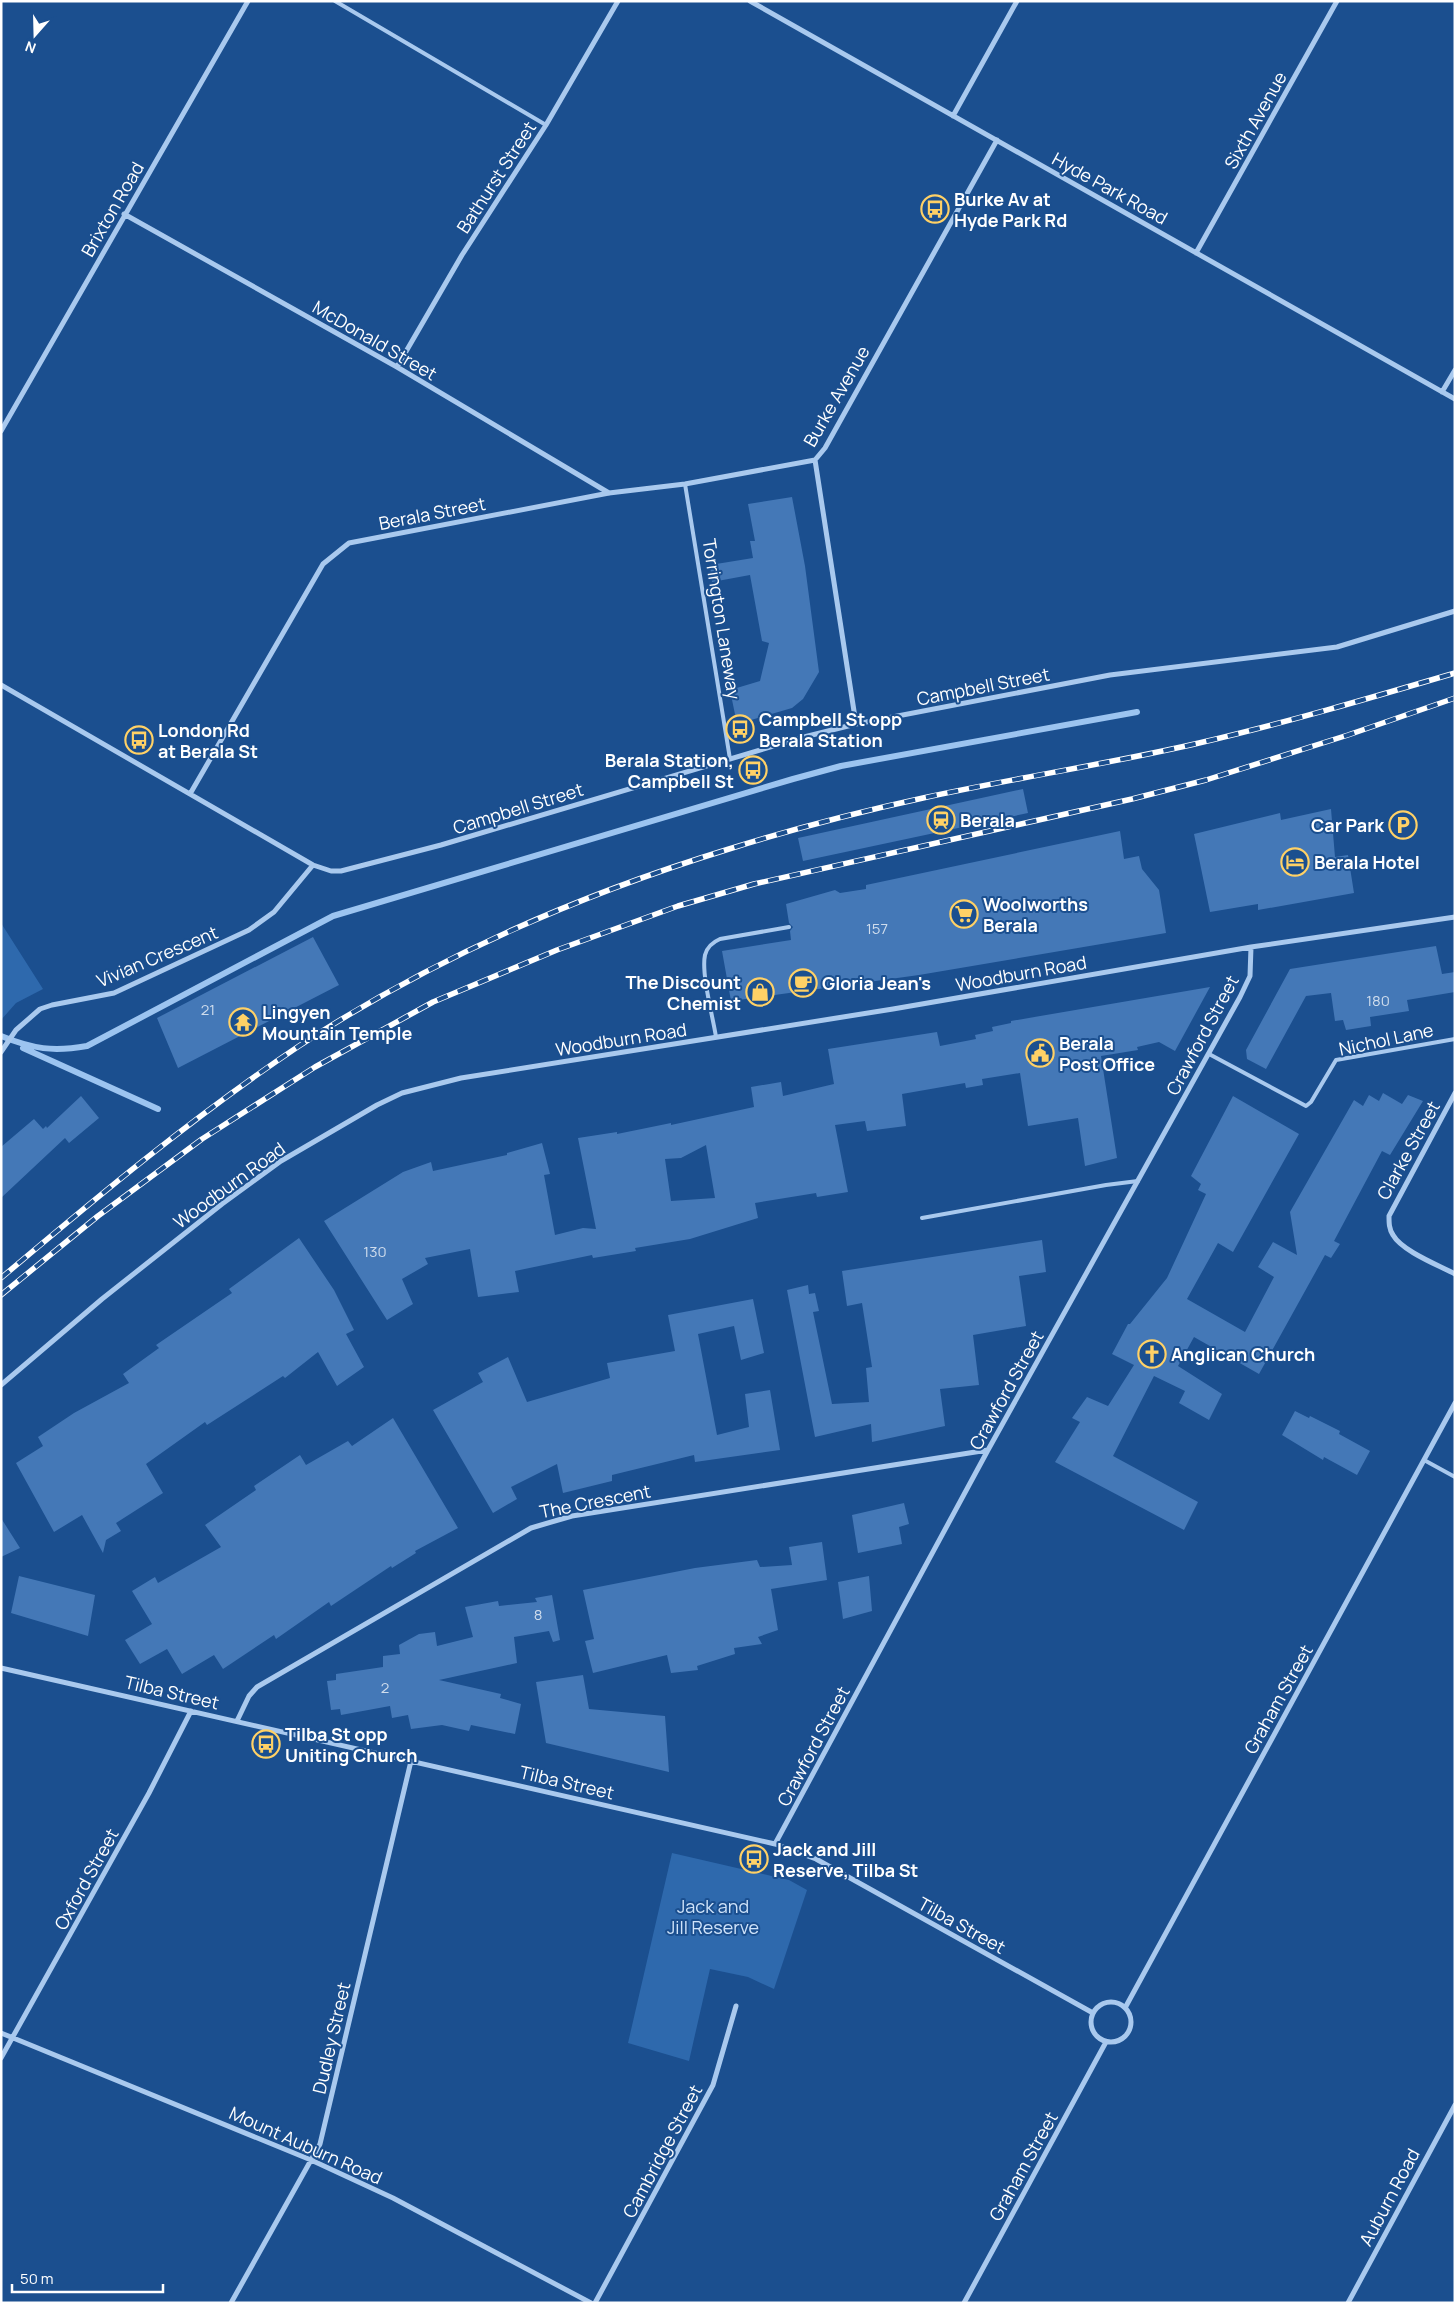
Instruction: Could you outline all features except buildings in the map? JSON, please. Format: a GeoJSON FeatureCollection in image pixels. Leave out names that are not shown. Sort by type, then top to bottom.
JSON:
{"type":"FeatureCollection","features":[{"type":"Feature","properties":{"kind":"street","name":"Brixton Road"},"geometry":{"type":"LineString","coordinates":[[1,431],[248,1]]}},
{"type":"Feature","properties":{"kind":"street","name":"Bathurst Street"},"geometry":{"type":"LineString","coordinates":[[397,368],[462,254],[546,125],[618,1]]}},
{"type":"Feature","properties":{"kind":"street","name":"Hyde Park Road"},"geometry":{"type":"LineString","coordinates":[[750,1],[1455,399]]}},
{"type":"Feature","properties":{"kind":"street"},"geometry":{"type":"LineString","coordinates":[[953,116],[1017,1]]}},
{"type":"Feature","properties":{"kind":"street","name":"Sixth Avenue"},"geometry":{"type":"LineString","coordinates":[[1196,253],[1337,1]]}},
{"type":"Feature","properties":{"kind":"street","name":"Burke Avenue"},"geometry":{"type":"LineString","coordinates":[[856,724],[815,460],[825,448],[997,140]]}},
{"type":"Feature","properties":{"kind":"street","name":"McDonald Street"},"geometry":{"type":"LineString","coordinates":[[124,214],[397,368],[609,493]]}},
{"type":"Feature","properties":{"kind":"street"},"geometry":{"type":"LineString","coordinates":[[1442,392],[1455,370]]}},
{"type":"Feature","properties":{"kind":"street","name":"Berala Street"},"geometry":{"type":"LineString","coordinates":[[190,794],[323,564],[349,543],[609,493],[685,484],[815,460]]}},
{"type":"Feature","properties":{"kind":"street","name":"Campbell Street"},"geometry":{"type":"LineString","coordinates":[[1,685],[313,865],[331,871],[351,870],[856,724],[1145,669],[1337,647],[1455,611]]}},
{"type":"Feature","properties":{"kind":"street","name":"Vivian Crescent"},"geometry":{"type":"LineString","coordinates":[[2,1051],[11,1036],[28,1018],[40,1009],[114,993],[248,930],[274,912],[313,865]]}},
{"type":"Feature","properties":{"kind":"street","name":"Woodburn Road"},"geometry":{"type":"LineString","coordinates":[[1,1385],[102,1300],[222,1204],[281,1162],[377,1105],[402,1093],[461,1078],[893,1009],[1251,947],[1455,917]]}},
{"type":"Feature","properties":{"kind":"street","name":"Crawford Street"},"geometry":{"type":"LineString","coordinates":[[775,1844],[988,1450],[1209,1054],[1250,976],[1251,947]]}},
{"type":"Feature","properties":{"kind":"street","name":"Clarke Street"},"geometry":{"type":"LineString","coordinates":[[1455,1093],[1388,1216],[1389,1227],[1393,1236],[1400,1244],[1455,1274]]}},
{"type":"Feature","properties":{"kind":"street","name":"Graham Street"},"geometry":{"type":"LineString","coordinates":[[1125,2008],[1455,1403]]}},
{"type":"Feature","properties":{"kind":"street","name":"The Crescent"},"geometry":{"type":"LineString","coordinates":[[237,1721],[257,1687],[531,1528],[572,1516],[988,1450]]}},
{"type":"Feature","properties":{"kind":"street","name":"Tilba Street"},"geometry":{"type":"LineString","coordinates":[[1,1668],[775,1844],[816,1859],[1093,2013]]}},
{"type":"Feature","properties":{"kind":"street","name":"Oxford Street"},"geometry":{"type":"LineString","coordinates":[[1,2058],[149,1793],[190,1711]]}},
{"type":"Feature","properties":{"kind":"street","name":"Dudley Street"},"geometry":{"type":"LineString","coordinates":[[231,2303],[320,2144],[410,1761]]}},
{"type":"Feature","properties":{"kind":"street"},"geometry":{"type":"LineString","coordinates":[[1112,2002],[1125,2008],[1132,2021],[1127,2035],[1114,2042],[1106,2042],[1100,2039],[1091,2027],[1093,2013],[1098,2007],[1112,2002]]}},
{"type":"Feature","properties":{"kind":"street","name":"Cambridge Street"},"geometry":{"type":"LineString","coordinates":[[595,2303],[713,2085],[736,2006]]}},
{"type":"Feature","properties":{"kind":"street","name":"Mount Auburn Road"},"geometry":{"type":"LineString","coordinates":[[1,2033],[311,2160],[393,2198],[591,2303]]}},
{"type":"Feature","properties":{"kind":"street","name":"Graham Street"},"geometry":{"type":"LineString","coordinates":[[964,2303],[1106,2042]]}},
{"type":"Feature","properties":{"kind":"street","name":"Auburn Road"},"geometry":{"type":"LineString","coordinates":[[1348,2303],[1455,2105]]}},
{"type":"Feature","properties":{"kind":"lane"},"geometry":{"type":"LineString","coordinates":[[335,1],[546,125]]}},
{"type":"Feature","properties":{"kind":"lane","name":"Torrington Laneway"},"geometry":{"type":"LineString","coordinates":[[685,484],[730,759]]}},
{"type":"Feature","properties":{"kind":"lane"},"geometry":{"type":"LineString","coordinates":[[716,1037],[704,967],[706,953],[709,948],[713,942],[728,937],[789,927]]}},
{"type":"Feature","properties":{"kind":"lane","name":"Nichol Lane"},"geometry":{"type":"LineString","coordinates":[[1209,1054],[1306,1106],[1311,1102],[1336,1060],[1455,1039]]}},
{"type":"Feature","properties":{"kind":"lane"},"geometry":{"type":"LineString","coordinates":[[922,1218],[1138,1181]]}},
{"type":"Feature","properties":{"kind":"lane"},"geometry":{"type":"LineString","coordinates":[[1424,1460],[1455,1477]]}},
{"type":"Feature","properties":{"kind":"green space"},"geometry":{"type":"Polygon","coordinates":[[[1,923],[43,989],[16,1003],[1,1020],[1,923]]]}},
{"type":"Feature","properties":{"kind":"green space","name":"Jack and Jill Reserve"},"geometry":{"type":"Polygon","coordinates":[[[672,1853],[789,1880],[807,1890],[774,1989],[748,1977],[710,1969],[689,2061],[628,2043],[672,1853]]]}},
{"type":"Feature","properties":{"kind":"waterway"},"geometry":{"type":"LineString","coordinates":[[1,1036],[23,1044],[43,1048],[64,1049],[87,1046],[333,916],[841,766],[1137,712]]}},
{"type":"Feature","properties":{"kind":"waterway"},"geometry":{"type":"LineString","coordinates":[[23,1048],[158,1109]]}},
{"type":"Feature","properties":{"kind":"railway"},"geometry":{"type":"LineString","coordinates":[[1,1278],[110,1187],[184,1129],[299,1046],[400,985],[507,932],[562,909],[673,867],[826,821],[899,803],[1199,743],[1295,719],[1455,673]]}},
{"type":"Feature","properties":{"kind":"railway"},"geometry":{"type":"LineString","coordinates":[[1,1295],[98,1216],[202,1139],[315,1067],[433,1002],[557,950],[678,906],[754,884],[1132,799],[1206,780],[1348,735],[1455,698]]}},
{"type":"Feature","properties":{"kind":"place","name":"Burke Av at Hyde Park Rd"},"geometry":{"type":"Point","coordinates":[935,209]}},
{"type":"Feature","properties":{"kind":"place","name":"Campbell St opp Berala Station"},"geometry":{"type":"Point","coordinates":[740,729]}},
{"type":"Feature","properties":{"kind":"place","name":"London Rd at Berala St"},"geometry":{"type":"Point","coordinates":[139,740]}},
{"type":"Feature","properties":{"kind":"place","name":"Berala Station, Campbell St"},"geometry":{"type":"Point","coordinates":[753,770]}},
{"type":"Feature","properties":{"kind":"place","name":"Berala"},"geometry":{"type":"Point","coordinates":[941,820]}},
{"type":"Feature","properties":{"kind":"place","name":"Car Park"},"geometry":{"type":"Point","coordinates":[1403,825]}},
{"type":"Feature","properties":{"kind":"place","name":"Berala Hotel"},"geometry":{"type":"Point","coordinates":[1295,862]}},
{"type":"Feature","properties":{"kind":"place","name":"Woolworths Berala"},"geometry":{"type":"Point","coordinates":[964,914]}},
{"type":"Feature","properties":{"kind":"place","name":"Gloria Jean's"},"geometry":{"type":"Point","coordinates":[803,983]}},
{"type":"Feature","properties":{"kind":"place","name":"The Discount Chemist"},"geometry":{"type":"Point","coordinates":[760,992]}},
{"type":"Feature","properties":{"kind":"place","name":"Lingyen Mountain Temple"},"geometry":{"type":"Point","coordinates":[243,1022]}},
{"type":"Feature","properties":{"kind":"place","name":"Berala Post Office"},"geometry":{"type":"Point","coordinates":[1040,1053]}},
{"type":"Feature","properties":{"kind":"place","name":"Anglican Church"},"geometry":{"type":"Point","coordinates":[1152,1354]}},
{"type":"Feature","properties":{"kind":"place","name":"Tilba St opp Uniting Church"},"geometry":{"type":"Point","coordinates":[266,1744]}},
{"type":"Feature","properties":{"kind":"place","name":"Jack and Jill Reserve, Tilba St"},"geometry":{"type":"Point","coordinates":[754,1859]}}]}
